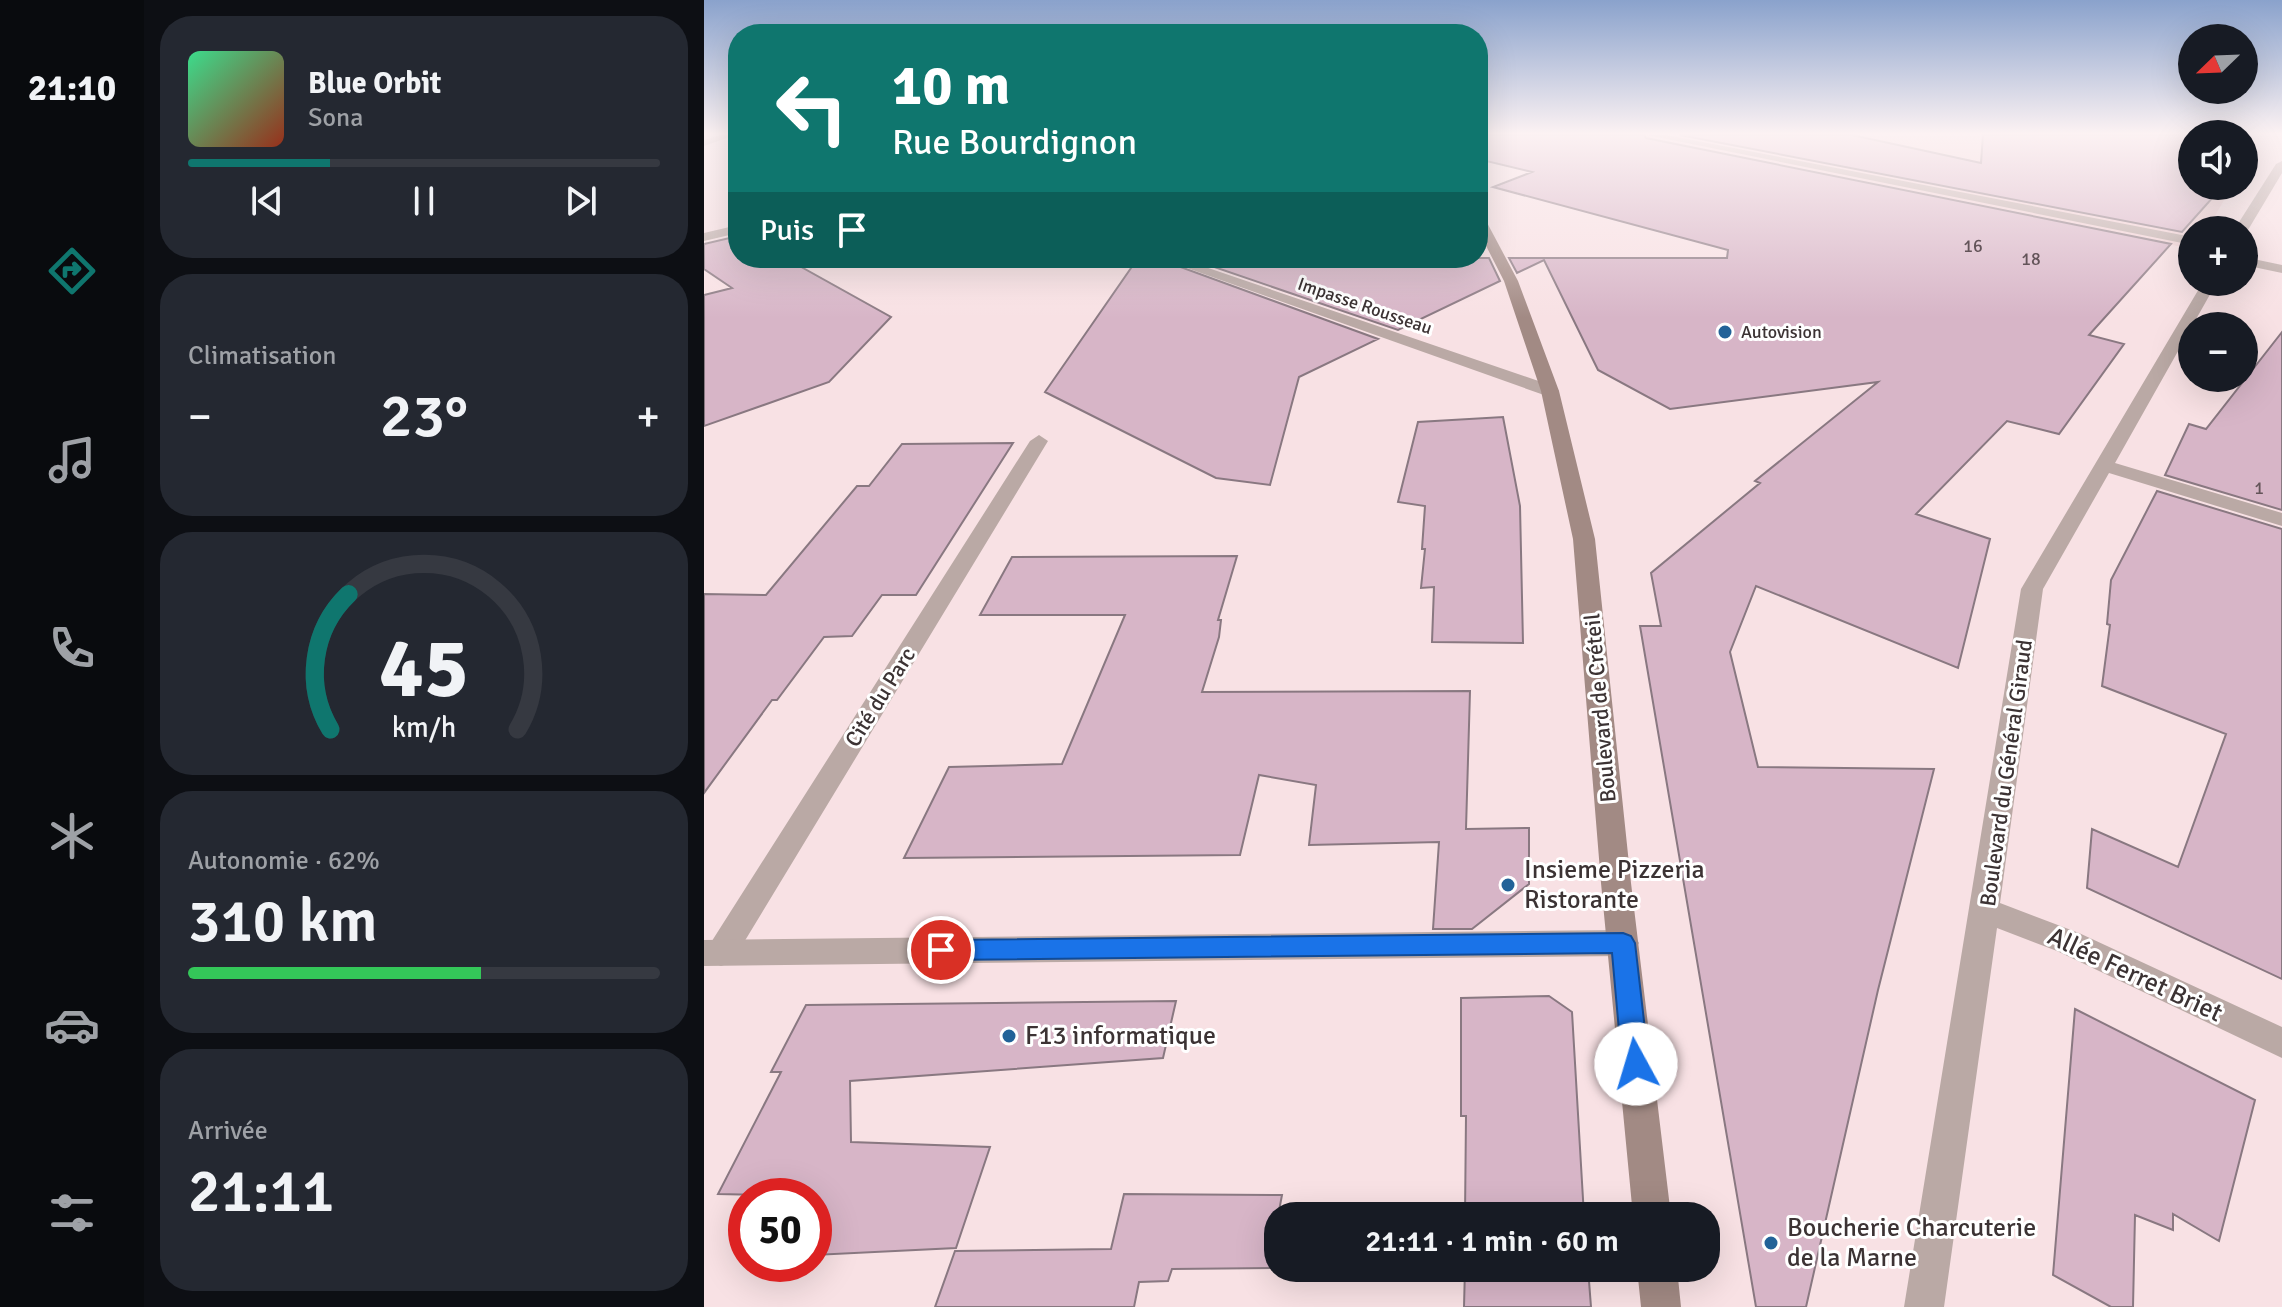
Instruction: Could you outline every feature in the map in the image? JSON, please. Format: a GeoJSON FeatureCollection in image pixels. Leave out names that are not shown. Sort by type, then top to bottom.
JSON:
{"type":"FeatureCollection","features":[{"type":"Feature","properties":{"kind":"main road","name":"Boulevard de Créteil"},"geometry":{"type":"LineString","coordinates":[[1488,237],[1511,281],[1550,391],[1584,539],[1651,1202]]}},
{"type":"Feature","properties":{"kind":"main road"},"geometry":{"type":"LineString","coordinates":[[1658,1282],[1661,1307]]}},
{"type":"Feature","properties":{"kind":"street"},"geometry":{"type":"LineString","coordinates":[[1963,196],[2178,238]]}},
{"type":"Feature","properties":{"kind":"street"},"geometry":{"type":"LineString","coordinates":[[2252,216],[2267,196]]}},
{"type":"Feature","properties":{"kind":"street"},"geometry":{"type":"LineString","coordinates":[[704,237],[728,231]]}},
{"type":"Feature","properties":{"kind":"street"},"geometry":{"type":"LineString","coordinates":[[2258,264],[2282,269]]}},
{"type":"Feature","properties":{"kind":"street","name":"Impasse Rousseau"},"geometry":{"type":"LineString","coordinates":[[1195,268],[1550,391]]}},
{"type":"Feature","properties":{"kind":"street","name":"Boulevard du Général Giraud"},"geometry":{"type":"LineString","coordinates":[[1924,1307],[1986,911],[2032,589],[2202,296]]}},
{"type":"Feature","properties":{"kind":"street","name":"Cité du Parc"},"geometry":{"type":"LineString","coordinates":[[713,953],[1039,441]]}},
{"type":"Feature","properties":{"kind":"street"},"geometry":{"type":"LineString","coordinates":[[2103,465],[2282,520]]}},
{"type":"Feature","properties":{"kind":"street","name":"Allée Ferret Briet"},"geometry":{"type":"LineString","coordinates":[[1986,911],[2068,942],[2282,1043]]}},
{"type":"Feature","properties":{"kind":"street"},"geometry":{"type":"LineString","coordinates":[[713,953],[1623,943]]}},
{"type":"Feature","properties":{"kind":"shaded area"},"geometry":{"type":"Polygon","coordinates":[[[1931,196],[2178,196],[2178,200],[2224,200],[2215,216],[2178,216],[2178,246],[1931,196]]]}},
{"type":"Feature","properties":{"kind":"building"},"geometry":{"type":"Polygon","coordinates":[[[1527,196],[1933,196],[2171,244],[2089,335],[2124,344],[2059,434],[2007,421],[1916,514],[1990,539],[1958,668],[1756,586],[1730,652],[1758,767],[1934,769],[1878,990],[1806,1307],[1756,1307],[1640,626],[1661,626],[1651,573],[1760,483],[1755,481],[1878,382],[1670,409],[1598,370],[1544,260],[1517,273],[1509,258],[1727,258],[1728,250],[1527,196]]]}},
{"type":"Feature","properties":{"kind":"building"},"geometry":{"type":"Polygon","coordinates":[[[1996,196],[2178,196],[2178,200],[2211,200],[2196,216],[2178,216],[2178,231],[1996,196]]]}},
{"type":"Feature","properties":{"kind":"building"},"geometry":{"type":"Polygon","coordinates":[[[728,238],[728,268],[803,268],[891,317],[829,382],[704,426],[704,295],[732,288],[704,269],[704,244],[728,238]]]}},
{"type":"Feature","properties":{"kind":"building"},"geometry":{"type":"Polygon","coordinates":[[[1489,258],[1500,281],[1398,330],[1217,268],[1488,268],[1489,258]]]}},
{"type":"Feature","properties":{"kind":"building"},"geometry":{"type":"Polygon","coordinates":[[[1131,268],[1183,268],[1378,339],[1299,377],[1270,485],[1216,478],[1045,392],[1131,268]]]}},
{"type":"Feature","properties":{"kind":"building"},"geometry":{"type":"Polygon","coordinates":[[[2282,332],[2282,510],[2165,475],[2189,424],[2206,429],[2235,392],[2258,392],[2258,363],[2282,332]]]}},
{"type":"Feature","properties":{"kind":"building"},"geometry":{"type":"Polygon","coordinates":[[[1503,417],[1520,506],[1523,643],[1432,642],[1434,587],[1421,588],[1425,506],[1398,502],[1418,422],[1503,417]]]}},
{"type":"Feature","properties":{"kind":"building"},"geometry":{"type":"Polygon","coordinates":[[[1013,443],[916,595],[882,595],[852,636],[824,637],[777,700],[772,700],[704,793],[704,594],[766,595],[857,486],[869,486],[902,444],[1013,443]]]}},
{"type":"Feature","properties":{"kind":"building"},"geometry":{"type":"Polygon","coordinates":[[[2157,491],[2282,529],[2282,979],[2087,888],[2092,829],[2178,867],[2226,734],[2102,686],[2110,625],[2107,624],[2111,580],[2157,491]]]}},
{"type":"Feature","properties":{"kind":"building"},"geometry":{"type":"Polygon","coordinates":[[[1237,556],[1218,620],[1221,620],[1219,637],[1202,692],[1470,691],[1466,829],[1529,828],[1529,884],[1472,929],[1433,929],[1439,842],[1309,845],[1316,785],[1259,775],[1240,855],[904,858],[949,767],[1062,764],[1125,615],[980,615],[1012,557],[1237,556]]]}},
{"type":"Feature","properties":{"kind":"building"},"geometry":{"type":"Polygon","coordinates":[[[1549,996],[1572,1012],[1583,1202],[1465,1202],[1466,1116],[1461,1116],[1461,998],[1549,996]]]}},
{"type":"Feature","properties":{"kind":"building"},"geometry":{"type":"Polygon","coordinates":[[[1176,1001],[1163,1058],[850,1081],[851,1142],[990,1147],[956,1248],[832,1254],[832,1178],[728,1178],[728,1194],[718,1194],[781,1072],[771,1072],[806,1005],[1176,1001]]]}},
{"type":"Feature","properties":{"kind":"building"},"geometry":{"type":"Polygon","coordinates":[[[2075,1009],[2255,1100],[2219,1241],[2173,1214],[2173,1230],[2135,1215],[2133,1307],[2111,1307],[2053,1275],[2075,1009]]]}},
{"type":"Feature","properties":{"kind":"building"},"geometry":{"type":"Polygon","coordinates":[[[1124,1194],[1282,1195],[1281,1202],[1264,1202],[1264,1268],[1172,1269],[1168,1281],[1139,1282],[1134,1307],[935,1307],[955,1251],[1111,1249],[1124,1194]]]}},
{"type":"Feature","properties":{"kind":"building"},"geometry":{"type":"Polygon","coordinates":[[[1465,1282],[1589,1282],[1591,1307],[1464,1307],[1465,1282]]]}},
{"type":"Feature","properties":{"kind":"place","name":"Autovision"},"geometry":{"type":"Point","coordinates":[1725,332]}},
{"type":"Feature","properties":{"kind":"place","name":"Insieme Pizzeria Ristorante"},"geometry":{"type":"Point","coordinates":[1508,885]}},
{"type":"Feature","properties":{"kind":"place","name":"F13 informatique"},"geometry":{"type":"Point","coordinates":[1009,1036]}},
{"type":"Feature","properties":{"kind":"place","name":"Boucherie Charcuterie de la Marne"},"geometry":{"type":"Point","coordinates":[1771,1243]}},
{"type":"Feature","properties":{"kind":"route"},"geometry":{"type":"LineString","coordinates":[[941,950],[1623,943],[1636,1064]]}}]}
